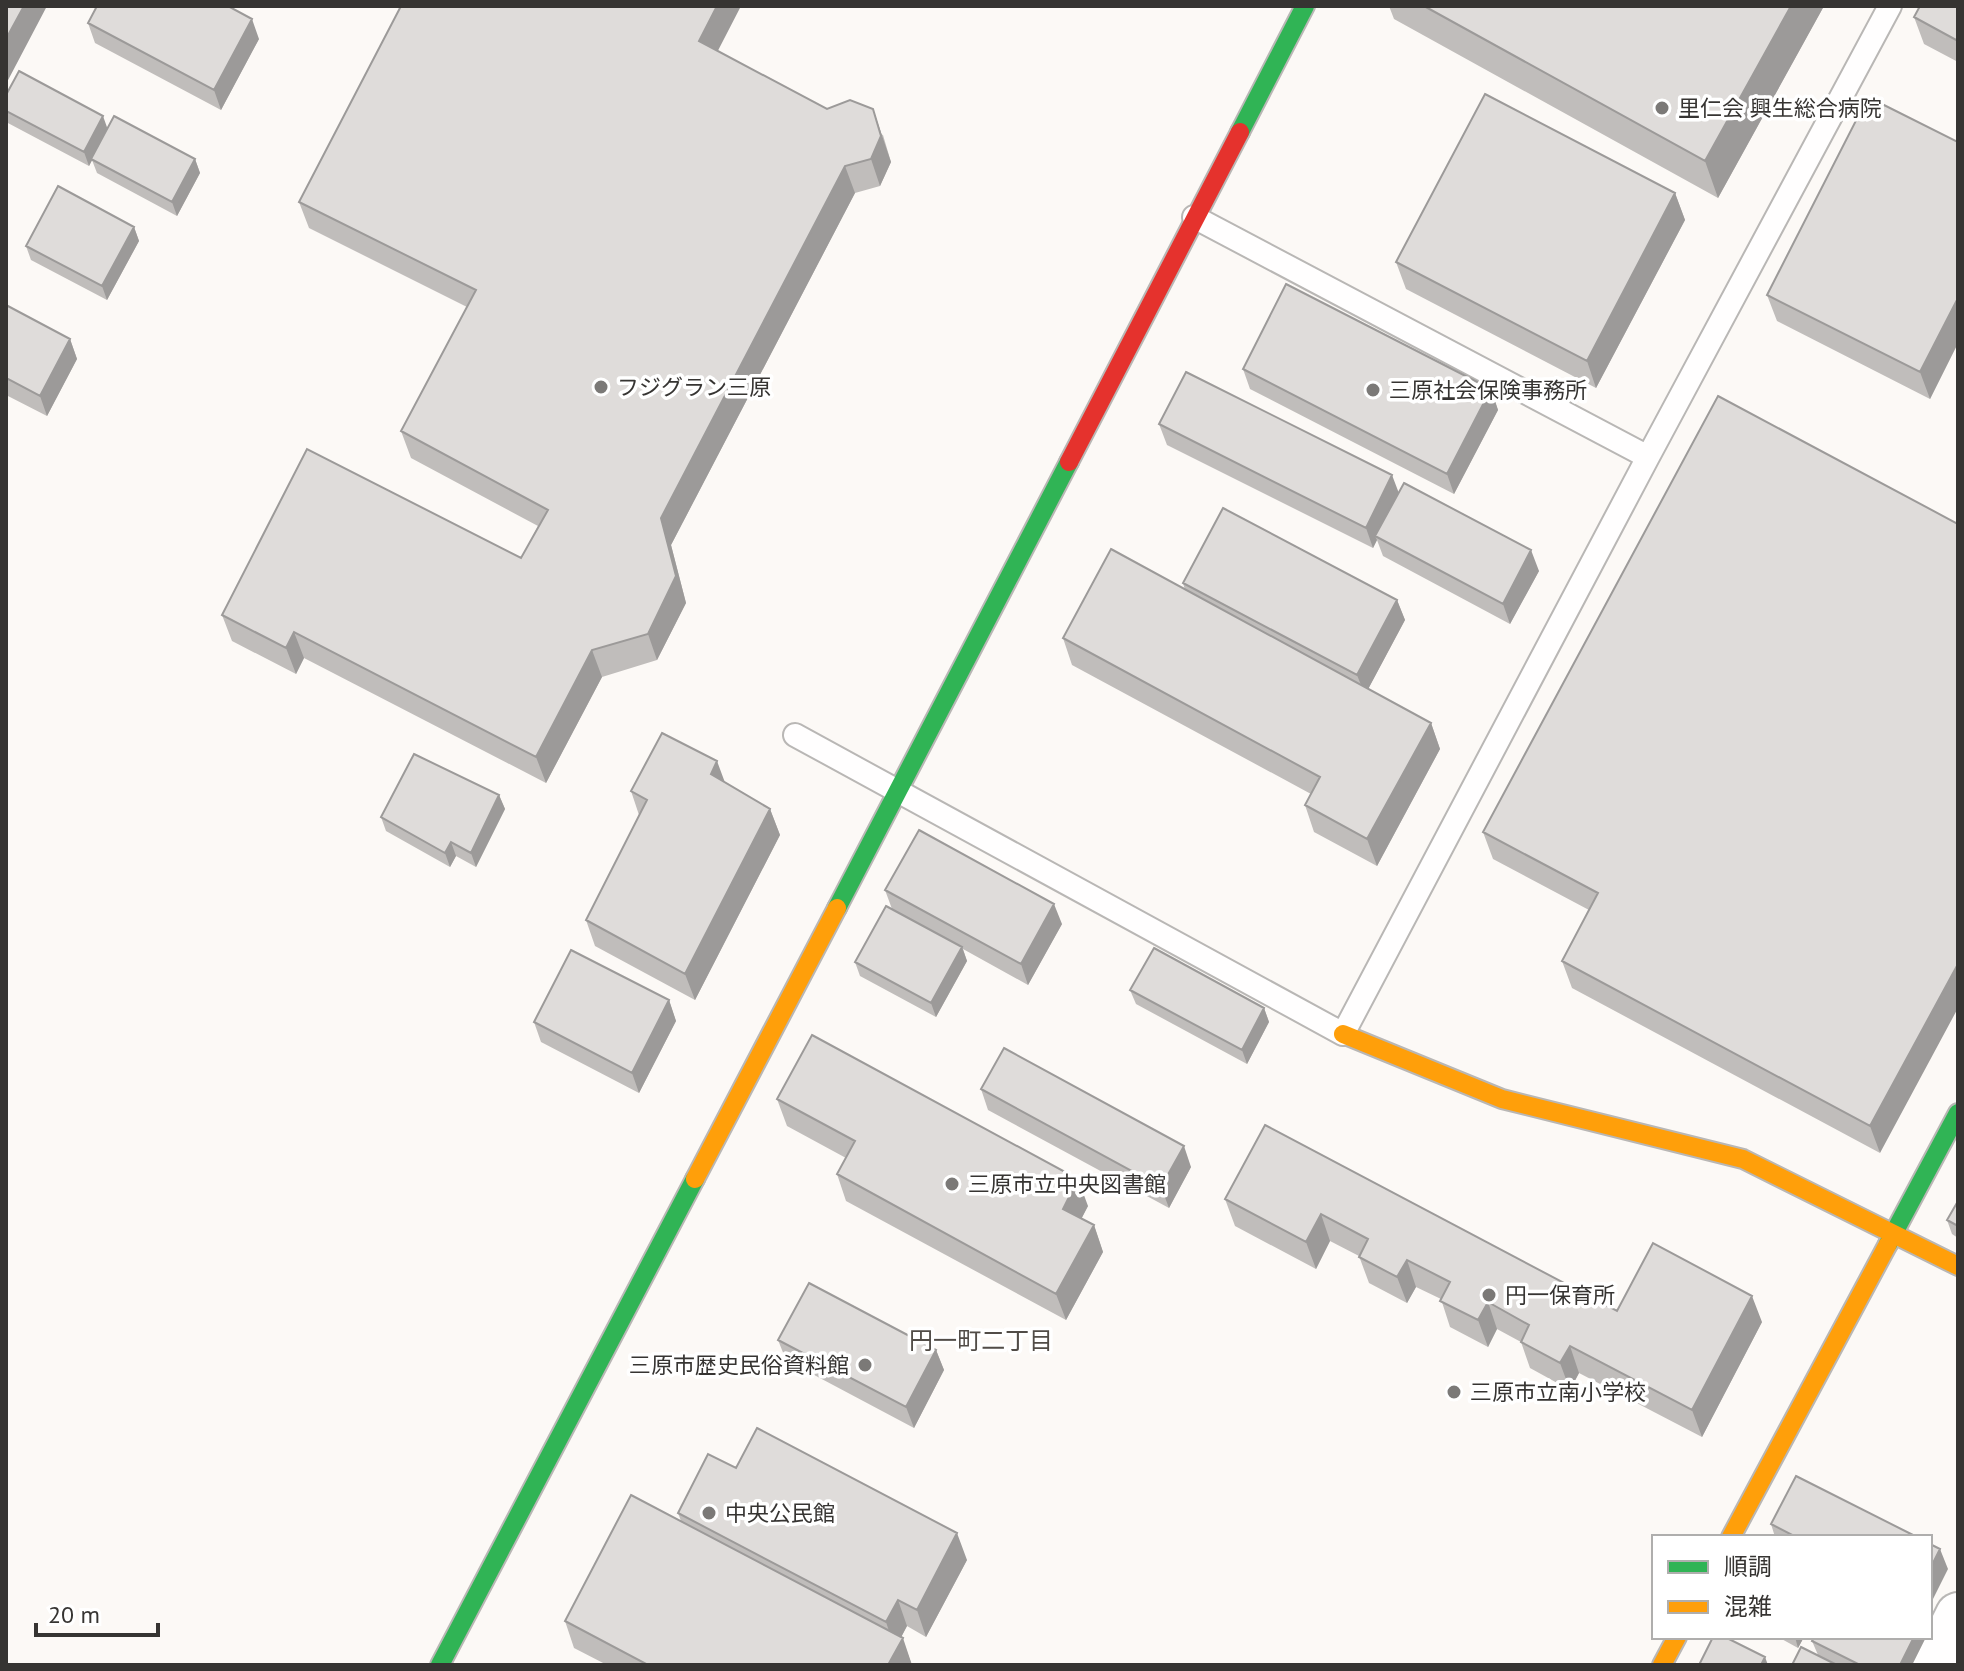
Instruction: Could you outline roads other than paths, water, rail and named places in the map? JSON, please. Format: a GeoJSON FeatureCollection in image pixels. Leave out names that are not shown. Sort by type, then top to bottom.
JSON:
{"type":"FeatureCollection","features":[{"type":"Feature","properties":{"kind":"street"},"geometry":{"type":"LineString","coordinates":[[440,1665],[899,790],[1305,6]]}},
{"type":"Feature","properties":{"kind":"street"},"geometry":{"type":"LineString","coordinates":[[1343,1034],[1502,1099],[1743,1159],[1958,1266]]}},
{"type":"Feature","properties":{"kind":"street"},"geometry":{"type":"LineString","coordinates":[[1732,1535],[1958,1113]]}},
{"type":"Feature","properties":{"kind":"street"},"geometry":{"type":"LineString","coordinates":[[1933,1665],[1958,1615]]}},
{"type":"Feature","properties":{"kind":"street"},"geometry":{"type":"LineString","coordinates":[[1662,1665],[1676,1639]]}},
{"type":"Feature","properties":{"kind":"lane"},"geometry":{"type":"LineString","coordinates":[[795,735],[1343,1034],[1890,6]]}},
{"type":"Feature","properties":{"kind":"lane"},"geometry":{"type":"LineString","coordinates":[[1194,217],[1648,457]]}},
{"type":"Feature","properties":{"kind":"place","name":"里仁会 興生総合病院"},"geometry":{"type":"Point","coordinates":[1662,108]}},
{"type":"Feature","properties":{"kind":"place","name":"フジグラン三原"},"geometry":{"type":"Point","coordinates":[601,387]}},
{"type":"Feature","properties":{"kind":"place","name":"三原社会保険事務所"},"geometry":{"type":"Point","coordinates":[1373,390]}},
{"type":"Feature","properties":{"kind":"place","name":"三原市立中央図書館"},"geometry":{"type":"Point","coordinates":[952,1184]}},
{"type":"Feature","properties":{"kind":"place","name":"円一保育所"},"geometry":{"type":"Point","coordinates":[1489,1295]}},
{"type":"Feature","properties":{"kind":"place","name":"三原市歴史民俗資料館"},"geometry":{"type":"Point","coordinates":[865,1365]}},
{"type":"Feature","properties":{"kind":"place","name":"三原市立南小学校"},"geometry":{"type":"Point","coordinates":[1454,1392]}},
{"type":"Feature","properties":{"kind":"place","name":"中央公民館"},"geometry":{"type":"Point","coordinates":[709,1513]}},
{"type":"Feature","properties":{"kind":"district","name":"円一町二丁目"},"geometry":{"type":"Point","coordinates":[981,1340]}}]}
